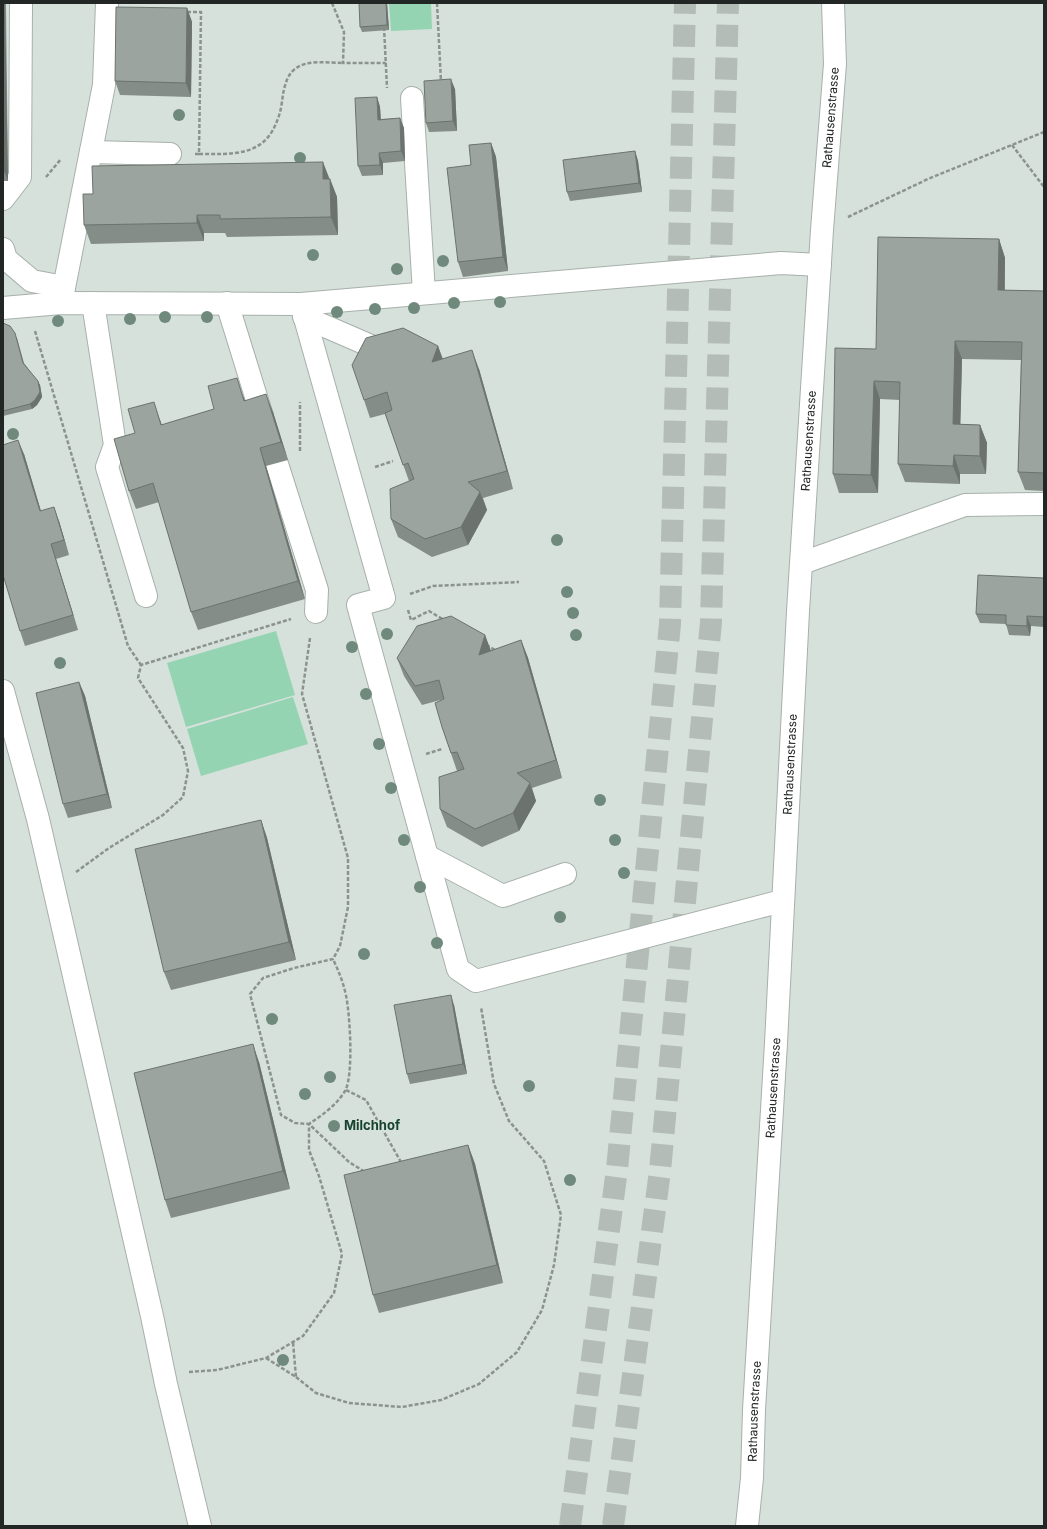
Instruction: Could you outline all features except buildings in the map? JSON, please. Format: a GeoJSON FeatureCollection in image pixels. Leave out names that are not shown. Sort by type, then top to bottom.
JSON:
{"type":"FeatureCollection","features":[{"type":"Feature","properties":{"kind":"street"},"geometry":{"type":"LineString","coordinates":[[3,199],[20,178],[21,3]]}},
{"type":"Feature","properties":{"kind":"street"},"geometry":{"type":"LineString","coordinates":[[62,295],[104,85],[107,3]]}},
{"type":"Feature","properties":{"kind":"street","name":"Rathausenstrasse"},"geometry":{"type":"LineString","coordinates":[[747,1526],[752,1478],[754,1410],[776,1043],[782,901],[822,230],[835,64],[834,3]]}},
{"type":"Feature","properties":{"kind":"street"},"geometry":{"type":"LineString","coordinates":[[412,98],[424,293]]}},
{"type":"Feature","properties":{"kind":"street"},"geometry":{"type":"LineString","coordinates":[[91,152],[170,154]]}},
{"type":"Feature","properties":{"kind":"street"},"geometry":{"type":"LineString","coordinates":[[3,249],[6,259],[32,281],[62,295],[93,303],[227,303],[302,311],[424,293],[781,263],[820,265]]}},
{"type":"Feature","properties":{"kind":"street"},"geometry":{"type":"LineString","coordinates":[[3,308],[28,306],[62,295]]}},
{"type":"Feature","properties":{"kind":"street"},"geometry":{"type":"LineString","coordinates":[[93,303],[115,445],[107,467],[146,596]]}},
{"type":"Feature","properties":{"kind":"street"},"geometry":{"type":"LineString","coordinates":[[227,303],[262,416]]}},
{"type":"Feature","properties":{"kind":"street"},"geometry":{"type":"LineString","coordinates":[[302,311],[371,346]]}},
{"type":"Feature","properties":{"kind":"street"},"geometry":{"type":"LineString","coordinates":[[302,311],[384,598],[358,605],[458,969],[476,981],[782,901]]}},
{"type":"Feature","properties":{"kind":"street"},"geometry":{"type":"LineString","coordinates":[[277,464],[317,590],[316,612]]}},
{"type":"Feature","properties":{"kind":"street"},"geometry":{"type":"LineString","coordinates":[[802,563],[964,505],[1044,504]]}},
{"type":"Feature","properties":{"kind":"street"},"geometry":{"type":"LineString","coordinates":[[3,691],[38,820],[150,1309],[163,1374],[200,1526]]}},
{"type":"Feature","properties":{"kind":"street"},"geometry":{"type":"LineString","coordinates":[[427,856],[503,896],[565,874]]}},
{"type":"Feature","properties":{"kind":"path"},"geometry":{"type":"LineString","coordinates":[[332,3],[344,32],[343,64]]}},
{"type":"Feature","properties":{"kind":"path"},"geometry":{"type":"LineString","coordinates":[[384,26],[388,99],[442,96],[437,3]]}},
{"type":"Feature","properties":{"kind":"path"},"geometry":{"type":"LineString","coordinates":[[185,12],[201,12],[199,154]]}},
{"type":"Feature","properties":{"kind":"path"},"geometry":{"type":"LineString","coordinates":[[170,154],[240,154],[255,148],[268,138],[277,121],[286,81],[295,69],[308,63],[386,63]]}},
{"type":"Feature","properties":{"kind":"path"},"geometry":{"type":"LineString","coordinates":[[822,230],[928,179],[1044,132]]}},
{"type":"Feature","properties":{"kind":"path"},"geometry":{"type":"LineString","coordinates":[[1012,145],[1044,187]]}},
{"type":"Feature","properties":{"kind":"path"},"geometry":{"type":"LineString","coordinates":[[43,181],[63,158]]}},
{"type":"Feature","properties":{"kind":"path"},"geometry":{"type":"LineString","coordinates":[[28,306],[128,646],[141,665],[138,678],[183,748],[188,771],[183,797],[163,815],[109,848],[65,880],[52,882]]}},
{"type":"Feature","properties":{"kind":"path"},"geometry":{"type":"LineString","coordinates":[[300,458],[300,397],[309,386],[322,380]]}},
{"type":"Feature","properties":{"kind":"path"},"geometry":{"type":"LineString","coordinates":[[404,596],[433,586],[518,582]]}},
{"type":"Feature","properties":{"kind":"path"},"geometry":{"type":"LineString","coordinates":[[407,608],[411,620],[429,611],[450,623]]}},
{"type":"Feature","properties":{"kind":"path"},"geometry":{"type":"LineString","coordinates":[[141,665],[316,612]]}},
{"type":"Feature","properties":{"kind":"path"},"geometry":{"type":"LineString","coordinates":[[316,612],[308,645],[302,694],[348,858],[348,907],[340,946],[333,959],[294,968],[263,978],[250,994],[281,1114],[295,1123],[309,1124],[332,1108],[346,1090],[351,1054],[346,992],[340,973],[333,959]]}},
{"type":"Feature","properties":{"kind":"path"},"geometry":{"type":"LineString","coordinates":[[483,643],[497,651]]}},
{"type":"Feature","properties":{"kind":"path"},"geometry":{"type":"LineString","coordinates":[[266,1358],[296,1377],[316,1393],[349,1403],[402,1407],[441,1400],[479,1384],[517,1352],[542,1310],[554,1265],[562,1215],[544,1161],[509,1121],[494,1084],[476,981]]}},
{"type":"Feature","properties":{"kind":"path"},"geometry":{"type":"LineString","coordinates":[[346,1090],[366,1100],[403,1166]]}},
{"type":"Feature","properties":{"kind":"path"},"geometry":{"type":"LineString","coordinates":[[309,1124],[349,1162],[369,1174]]}},
{"type":"Feature","properties":{"kind":"path"},"geometry":{"type":"LineString","coordinates":[[163,1374],[217,1370],[266,1358],[303,1336],[334,1293],[342,1254],[319,1176],[309,1150],[309,1124]]}},
{"type":"Feature","properties":{"kind":"path"},"geometry":{"type":"LineString","coordinates":[[293,1342],[296,1377]]}},
{"type":"Feature","properties":{"kind":"green space"},"geometry":{"type":"Polygon","coordinates":[[[389,3],[431,3],[432,29],[391,31],[389,3]]]}},
{"type":"Feature","properties":{"kind":"green space"},"geometry":{"type":"Polygon","coordinates":[[[276,631],[295,695],[186,727],[167,663],[276,631]]]}},
{"type":"Feature","properties":{"kind":"green space"},"geometry":{"type":"Polygon","coordinates":[[[293,697],[308,744],[201,776],[187,729],[293,697]]]}},
{"type":"Feature","properties":{"kind":"tunnel"},"geometry":{"type":"LineString","coordinates":[[570,1526],[617,1169],[670,624],[685,3]]}},
{"type":"Feature","properties":{"kind":"tunnel"},"geometry":{"type":"LineString","coordinates":[[613,1526],[660,1171],[711,622],[728,3]]}},
{"type":"Feature","properties":{"kind":"district","name":"Milchhof"},"geometry":{"type":"Point","coordinates":[372,1125]}}]}
